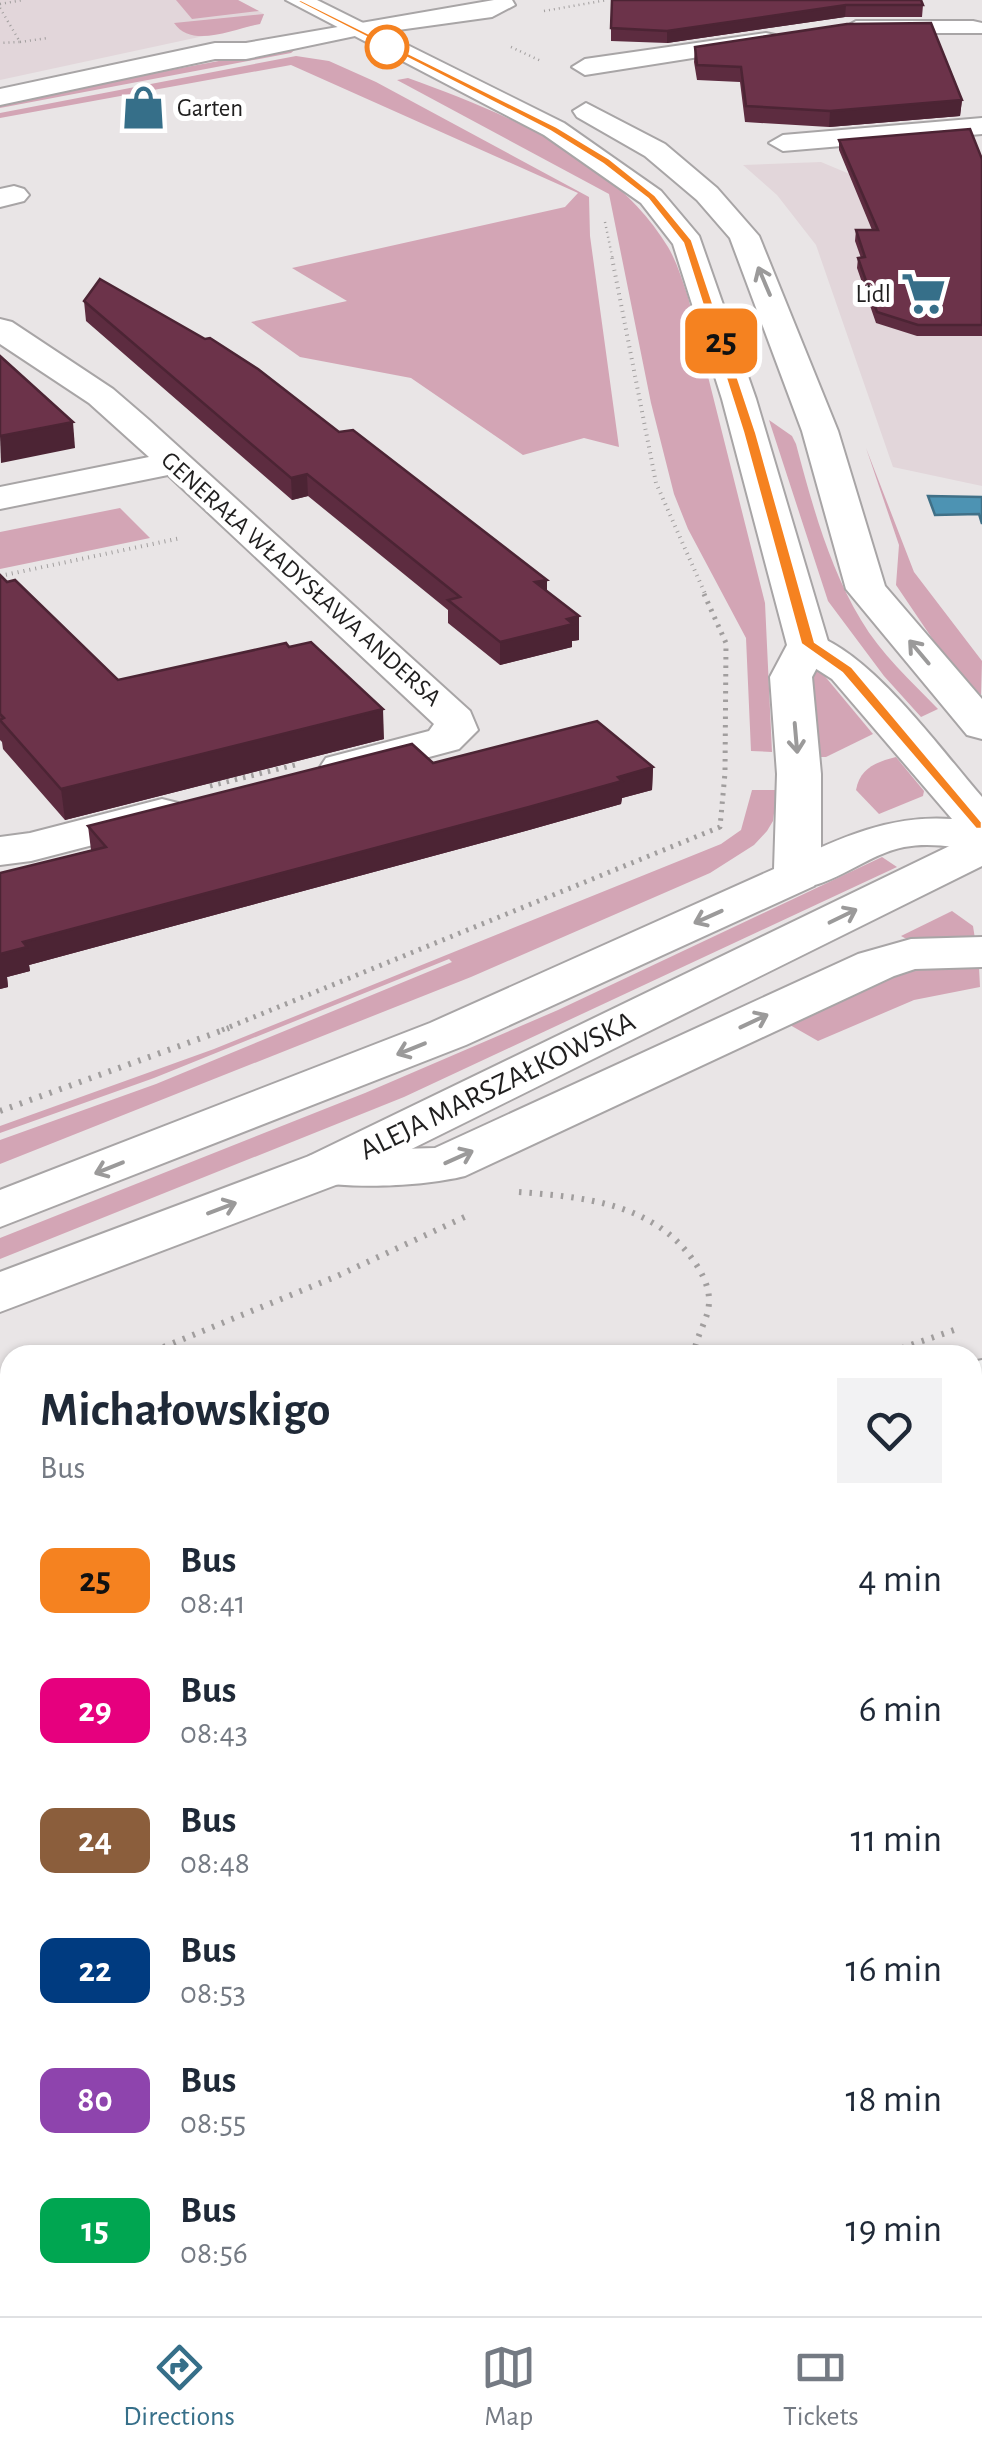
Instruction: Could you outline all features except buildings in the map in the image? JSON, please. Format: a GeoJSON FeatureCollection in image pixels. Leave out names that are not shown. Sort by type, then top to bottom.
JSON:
{"type":"FeatureCollection","features":[{"type":"Feature","properties":{"kind":"main road"},"geometry":{"type":"LineString","coordinates":[[298,0],[554,129],[651,197],[688,242],[744,415],[808,644],[847,670],[982,825]]}},
{"type":"Feature","properties":{"kind":"main road"},"geometry":{"type":"LineString","coordinates":[[365,0],[452,40]]}},
{"type":"Feature","properties":{"kind":"main road"},"geometry":{"type":"LineString","coordinates":[[0,96],[214,50],[246,50],[346,25],[492,10],[503,4],[533,0]]}},
{"type":"Feature","properties":{"kind":"main road"},"geometry":{"type":"LineString","coordinates":[[827,31],[978,39],[959,0]]}},
{"type":"Feature","properties":{"kind":"main road"},"geometry":{"type":"LineString","coordinates":[[584,66],[790,36]]}},
{"type":"Feature","properties":{"kind":"main road"},"geometry":{"type":"LineString","coordinates":[[556,94],[655,150],[706,194],[744,236],[820,431],[866,589],[982,726]]}},
{"type":"Feature","properties":{"kind":"main road"},"geometry":{"type":"LineString","coordinates":[[784,143],[982,126]]}},
{"type":"Feature","properties":{"kind":"main road","name":"GENERAŁA WŁADYSŁAWA ANDERSA"},"geometry":{"type":"LineString","coordinates":[[0,329],[101,396],[454,720],[456,730],[444,740],[309,769]]}},
{"type":"Feature","properties":{"kind":"main road"},"geometry":{"type":"LineString","coordinates":[[0,498],[174,464]]}},
{"type":"Feature","properties":{"kind":"main road"},"geometry":{"type":"LineString","coordinates":[[797,876],[799,774],[791,677],[808,644]]}},
{"type":"Feature","properties":{"kind":"main road"},"geometry":{"type":"LineString","coordinates":[[0,851],[31,847],[205,795]]}},
{"type":"Feature","properties":{"kind":"main road","name":"ALEJA MARSZAŁKOWSKA"},"geometry":{"type":"LineString","coordinates":[[0,1210],[448,1034],[904,830],[938,830],[982,838]]}},
{"type":"Feature","properties":{"kind":"main road","name":"ALEJA MARSZAŁKOWSKA"},"geometry":{"type":"LineString","coordinates":[[0,1293],[328,1168],[982,848]]}},
{"type":"Feature","properties":{"kind":"main road"},"geometry":{"type":"LineString","coordinates":[[328,1168],[445,1164],[876,965],[911,954],[982,952]]}},
{"type":"Feature","properties":{"kind":"path"},"geometry":{"type":"LineString","coordinates":[[0,43],[20,42],[0,6],[23,0]]}},
{"type":"Feature","properties":{"kind":"path"},"geometry":{"type":"LineString","coordinates":[[0,1111],[240,1024],[720,827],[725,773],[726,643],[656,483],[604,215]]}},
{"type":"Feature","properties":{"kind":"path"},"geometry":{"type":"LineString","coordinates":[[0,576],[244,524]]}},
{"type":"Feature","properties":{"kind":"path"},"geometry":{"type":"LineString","coordinates":[[205,795],[309,769]]}},
{"type":"Feature","properties":{"kind":"path"},"geometry":{"type":"LineString","coordinates":[[518,1192],[609,1202],[637,1213],[679,1240],[706,1281],[709,1304],[697,1345]]}},
{"type":"Feature","properties":{"kind":"shaded area"},"geometry":{"type":"Polygon","coordinates":[[[0,0],[238,0],[264,14],[260,24],[0,80],[0,0]]]}},
{"type":"Feature","properties":{"kind":"shaded area"},"geometry":{"type":"Polygon","coordinates":[[[176,0],[238,0],[259,11],[192,19],[176,0]]]}},
{"type":"Feature","properties":{"kind":"shaded area"},"geometry":{"type":"Polygon","coordinates":[[[264,14],[260,24],[214,35],[191,35],[174,23],[264,14]]]}},
{"type":"Feature","properties":{"kind":"shaded area"},"geometry":{"type":"Polygon","coordinates":[[[297,48],[291,53],[0,108],[0,102],[297,48]]]}},
{"type":"Feature","properties":{"kind":"shaded area"},"geometry":{"type":"Polygon","coordinates":[[[296,56],[329,61],[376,82],[589,197],[590,236],[619,447],[584,438],[523,455],[411,378],[300,357],[251,322],[347,301],[292,268],[565,207],[578,193],[291,65],[0,118],[0,113],[296,56]]]}},
{"type":"Feature","properties":{"kind":"shaded area"},"geometry":{"type":"Polygon","coordinates":[[[408,78],[517,123],[587,163],[645,215],[671,253],[688,297],[765,603],[772,752],[751,751],[746,638],[688,529],[674,494],[651,403],[609,194],[397,80],[408,78]]]}},
{"type":"Feature","properties":{"kind":"shaded area"},"geometry":{"type":"Polygon","coordinates":[[[821,162],[919,203],[982,188],[982,486],[893,467],[816,245],[777,195],[743,165],[821,162]]]}},
{"type":"Feature","properties":{"kind":"shaded area"},"geometry":{"type":"Polygon","coordinates":[[[769,420],[792,436],[796,444],[831,557],[861,620],[887,656],[938,709],[921,717],[884,676],[828,601],[769,420]]]}},
{"type":"Feature","properties":{"kind":"shaded area"},"geometry":{"type":"Polygon","coordinates":[[[866,448],[914,572],[982,661],[981,695],[942,653],[896,585],[899,545],[866,448]]]}},
{"type":"Feature","properties":{"kind":"shaded area"},"geometry":{"type":"Polygon","coordinates":[[[120,508],[150,538],[0,569],[0,532],[120,508]]]}},
{"type":"Feature","properties":{"kind":"shaded area"},"geometry":{"type":"Polygon","coordinates":[[[818,668],[873,734],[826,757],[818,757],[809,670],[818,668]]]}},
{"type":"Feature","properties":{"kind":"shaded area"},"geometry":{"type":"Polygon","coordinates":[[[896,757],[924,791],[923,796],[879,814],[856,790],[858,782],[870,767],[896,757]]]}},
{"type":"Feature","properties":{"kind":"shaded area"},"geometry":{"type":"Polygon","coordinates":[[[752,790],[777,790],[773,821],[754,845],[710,873],[471,977],[0,1164],[0,1140],[156,1084],[452,962],[449,959],[154,1078],[0,1133],[0,1126],[214,1049],[721,844],[741,830],[752,790]]]}},
{"type":"Feature","properties":{"kind":"shaded area"},"geometry":{"type":"Polygon","coordinates":[[[882,857],[897,867],[404,1097],[0,1259],[0,1238],[365,1093],[558,1010],[882,857]]]}},
{"type":"Feature","properties":{"kind":"shaded area"},"geometry":{"type":"Polygon","coordinates":[[[952,911],[973,926],[975,939],[912,942],[901,936],[952,911]]]}},
{"type":"Feature","properties":{"kind":"shaded area"},"geometry":{"type":"Polygon","coordinates":[[[940,966],[979,967],[980,987],[914,1000],[818,1041],[783,1021],[879,979],[940,966]]]}},
{"type":"Feature","properties":{"kind":"water"},"geometry":{"type":"Polygon","coordinates":[[[928,496],[982,497],[982,524],[979,514],[935,515],[928,496]]]}},
{"type":"Feature","properties":{"kind":"bus line","name":"25"},"geometry":{"type":"LineString","coordinates":[[298,0],[554,129],[651,197],[688,242],[750,432],[808,644],[847,670],[982,825]]}},
{"type":"Feature","properties":{"kind":"place","name":"Garten"},"geometry":{"type":"Point","coordinates":[144,107]}},
{"type":"Feature","properties":{"kind":"place","name":"Lidl"},"geometry":{"type":"Point","coordinates":[924,293]}}]}
